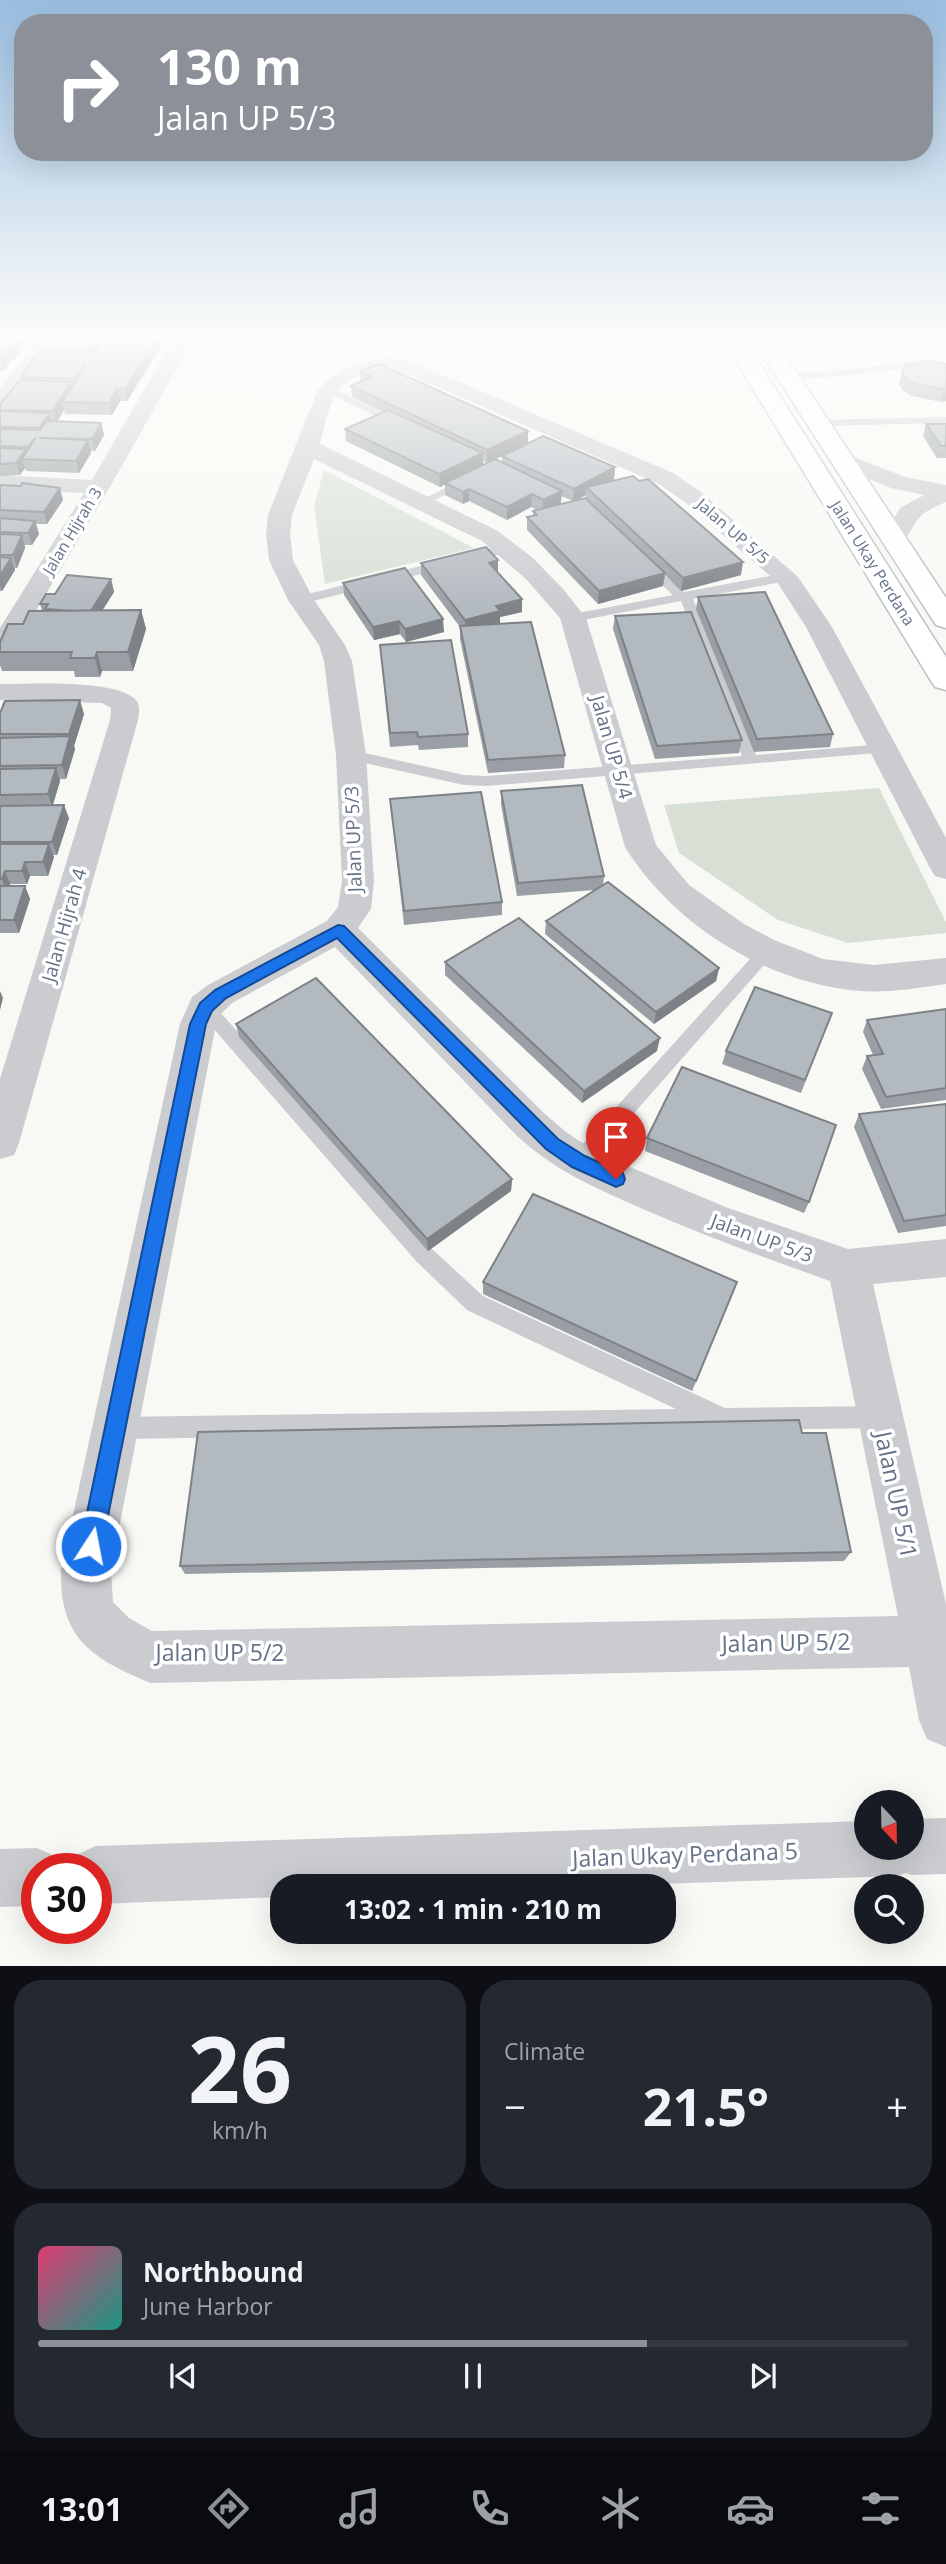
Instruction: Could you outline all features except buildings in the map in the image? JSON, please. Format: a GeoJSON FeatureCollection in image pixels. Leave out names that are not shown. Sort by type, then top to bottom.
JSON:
{"type":"FeatureCollection","features":[{"type":"Feature","properties":{"kind":"street","name":"Jalan Hijrah 3"},"geometry":{"type":"LineString","coordinates":[[0,649],[132,430]]}},
{"type":"Feature","properties":{"kind":"street","name":"Jalan UP 5/3"},"geometry":{"type":"LineString","coordinates":[[313,430],[280,515],[278,534],[281,559],[300,600],[332,645],[338,661],[351,755],[358,881],[354,908],[338,930],[531,1125],[552,1144],[579,1161],[718,1223],[848,1268],[946,1258]]}},
{"type":"Feature","properties":{"kind":"street","name":"Jalan UP 5/5"},"geometry":{"type":"LineString","coordinates":[[543,430],[680,487],[786,577],[818,627],[946,868]]}},
{"type":"Feature","properties":{"kind":"street","name":"Jalan Ukay Perdana"},"geometry":{"type":"LineString","coordinates":[[789,430],[946,681]]}},
{"type":"Feature","properties":{"kind":"street","name":"Jalan Ukay Perdana"},"geometry":{"type":"LineString","coordinates":[[822,430],[946,619]]}},
{"type":"Feature","properties":{"kind":"street","name":"Jalan UP 5/4"},"geometry":{"type":"LineString","coordinates":[[308,447],[423,502],[509,548],[560,599],[573,618],[641,847],[653,869],[684,899],[766,952],[806,968],[849,977],[891,979],[946,971]]}},
{"type":"Feature","properties":{"kind":"street"},"geometry":{"type":"LineString","coordinates":[[841,459],[899,483],[946,493]]}},
{"type":"Feature","properties":{"kind":"street"},"geometry":{"type":"LineString","coordinates":[[0,482],[99,487]]}},
{"type":"Feature","properties":{"kind":"street"},"geometry":{"type":"LineString","coordinates":[[894,539],[900,522],[914,506],[946,493]]}},
{"type":"Feature","properties":{"kind":"street","name":"Jalan Hijrah 4"},"geometry":{"type":"LineString","coordinates":[[0,692],[108,695],[125,705],[124,720],[0,1143]]}},
{"type":"Feature","properties":{"kind":"street"},"geometry":{"type":"LineString","coordinates":[[205,1007],[220,994],[338,930]]}},
{"type":"Feature","properties":{"kind":"street","name":"Jalan UP 5/2"},"geometry":{"type":"LineString","coordinates":[[205,1007],[198,1024],[86,1570],[86,1600],[101,1628],[122,1645],[151,1657],[927,1641]]}},
{"type":"Feature","properties":{"kind":"street","name":"Jalan UP 5/1"},"geometry":{"type":"LineString","coordinates":[[848,1268],[946,1720]]}},
{"type":"Feature","properties":{"kind":"street"},"geometry":{"type":"LineString","coordinates":[[924,1847],[946,1846]]}},
{"type":"Feature","properties":{"kind":"street","name":"Jalan Ukay Perdana 5"},"geometry":{"type":"LineString","coordinates":[[112,1874],[854,1849]]}},
{"type":"Feature","properties":{"kind":"street"},"geometry":{"type":"LineString","coordinates":[[0,1878],[21,1877]]}},
{"type":"Feature","properties":{"kind":"lane"},"geometry":{"type":"LineString","coordinates":[[423,502],[482,473]]}},
{"type":"Feature","properties":{"kind":"lane"},"geometry":{"type":"LineString","coordinates":[[300,600],[509,548]]}},
{"type":"Feature","properties":{"kind":"lane"},"geometry":{"type":"LineString","coordinates":[[644,562],[684,597],[751,760]]}},
{"type":"Feature","properties":{"kind":"lane"},"geometry":{"type":"LineString","coordinates":[[573,618],[786,577]]}},
{"type":"Feature","properties":{"kind":"lane"},"geometry":{"type":"LineString","coordinates":[[351,755],[464,780],[486,781],[883,749]]}},
{"type":"Feature","properties":{"kind":"lane"},"geometry":{"type":"LineString","coordinates":[[579,1161],[766,952]]}},
{"type":"Feature","properties":{"kind":"lane"},"geometry":{"type":"LineString","coordinates":[[205,1007],[423,1254],[475,1303],[723,1419]]}},
{"type":"Feature","properties":{"kind":"lane"},"geometry":{"type":"LineString","coordinates":[[114,1428],[880,1417]]}},
{"type":"Feature","properties":{"kind":"shaded area"},"geometry":{"type":"Polygon","coordinates":[[[324,470],[474,548],[325,584],[314,506],[324,470]]]}},
{"type":"Feature","properties":{"kind":"shaded area"},"geometry":{"type":"Polygon","coordinates":[[[879,788],[946,922],[946,933],[848,943],[778,920],[679,853],[664,805],[879,788]]]}},
{"type":"Feature","properties":{"kind":"route"},"geometry":{"type":"LineString","coordinates":[[91,1546],[198,1024],[205,1007],[220,994],[338,930],[552,1144],[616,1179]]}}]}
